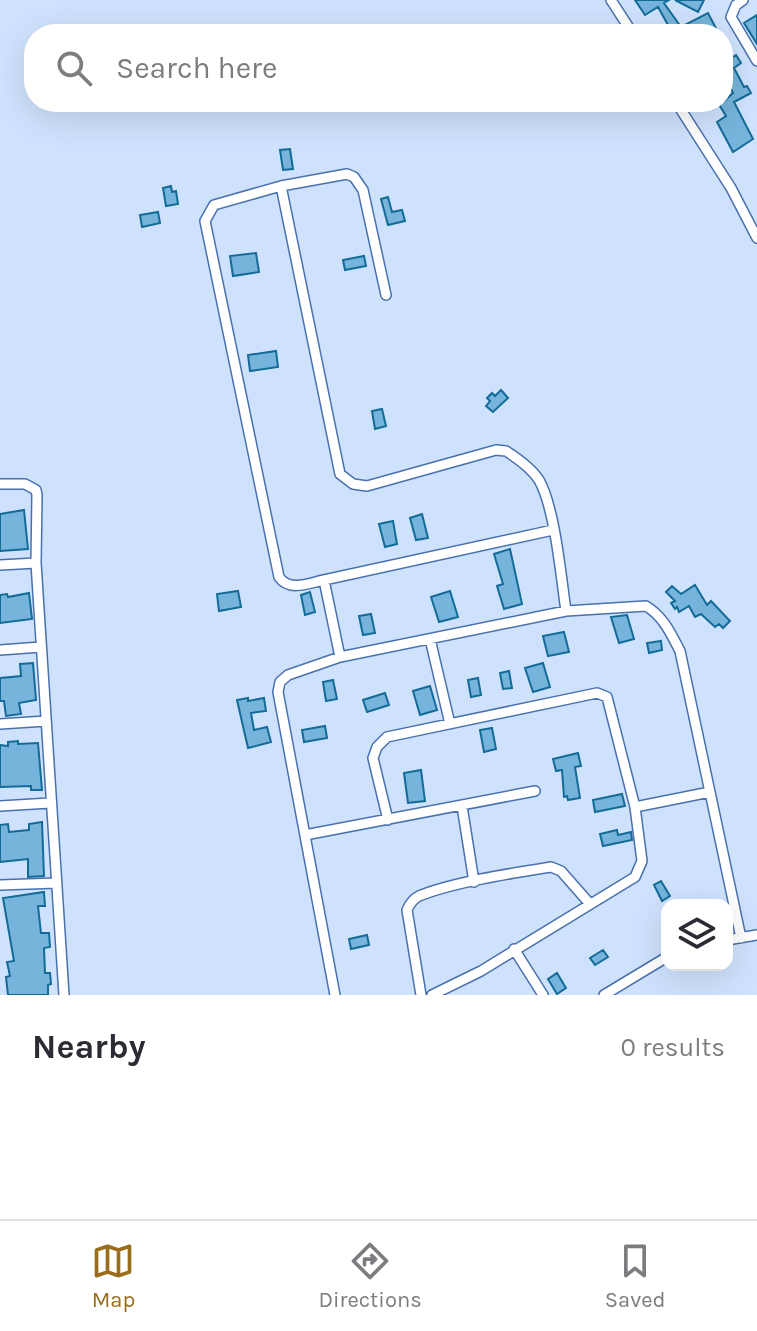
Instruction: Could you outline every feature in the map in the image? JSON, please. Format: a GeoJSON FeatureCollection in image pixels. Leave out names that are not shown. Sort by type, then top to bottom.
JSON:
{"type":"FeatureCollection","features":[{"type":"Feature","properties":{"kind":"street"},"geometry":{"type":"LineString","coordinates":[[611,0],[627,24]]}},
{"type":"Feature","properties":{"kind":"street"},"geometry":{"type":"LineString","coordinates":[[743,0],[736,5],[731,17],[757,61]]}},
{"type":"Feature","properties":{"kind":"street"},"geometry":{"type":"LineString","coordinates":[[682,112],[731,188],[757,238]]}},
{"type":"Feature","properties":{"kind":"street"},"geometry":{"type":"LineString","coordinates":[[386,295],[360,183],[347,174],[281,186],[214,205],[205,221],[279,577],[283,583],[293,586],[324,580],[553,530]]}},
{"type":"Feature","properties":{"kind":"street"},"geometry":{"type":"LineString","coordinates":[[281,186],[340,474],[345,481],[367,486],[496,450],[506,451],[538,479],[553,530],[566,611]]}},
{"type":"Feature","properties":{"kind":"street"},"geometry":{"type":"LineString","coordinates":[[0,484],[25,484],[36,490],[36,563],[64,995]]}},
{"type":"Feature","properties":{"kind":"street"},"geometry":{"type":"LineString","coordinates":[[0,565],[36,563]]}},
{"type":"Feature","properties":{"kind":"street"},"geometry":{"type":"LineString","coordinates":[[324,580],[340,657]]}},
{"type":"Feature","properties":{"kind":"street"},"geometry":{"type":"LineString","coordinates":[[335,995],[278,692],[280,682],[288,675],[340,657],[566,611],[646,606],[665,623],[680,651],[741,938]]}},
{"type":"Feature","properties":{"kind":"street"},"geometry":{"type":"LineString","coordinates":[[430,639],[450,724]]}},
{"type":"Feature","properties":{"kind":"street"},"geometry":{"type":"LineString","coordinates":[[0,650],[41,647]]}},
{"type":"Feature","properties":{"kind":"street"},"geometry":{"type":"LineString","coordinates":[[388,820],[373,758],[377,747],[387,737],[602,694],[607,697],[635,807],[642,861],[640,869],[635,877],[469,977],[432,995]]}},
{"type":"Feature","properties":{"kind":"street"},"geometry":{"type":"LineString","coordinates":[[0,724],[46,721]]}},
{"type":"Feature","properties":{"kind":"street"},"geometry":{"type":"LineString","coordinates":[[305,835],[535,791]]}},
{"type":"Feature","properties":{"kind":"street"},"geometry":{"type":"LineString","coordinates":[[635,807],[710,792]]}},
{"type":"Feature","properties":{"kind":"street"},"geometry":{"type":"LineString","coordinates":[[0,806],[50,803]]}},
{"type":"Feature","properties":{"kind":"street"},"geometry":{"type":"LineString","coordinates":[[462,806],[474,882]]}},
{"type":"Feature","properties":{"kind":"street"},"geometry":{"type":"LineString","coordinates":[[421,995],[407,910],[417,897],[551,867],[561,871],[590,904]]}},
{"type":"Feature","properties":{"kind":"street"},"geometry":{"type":"LineString","coordinates":[[0,885],[57,883]]}},
{"type":"Feature","properties":{"kind":"street"},"geometry":{"type":"LineString","coordinates":[[733,939],[757,935]]}},
{"type":"Feature","properties":{"kind":"street"},"geometry":{"type":"LineString","coordinates":[[514,949],[543,995]]}},
{"type":"Feature","properties":{"kind":"street"},"geometry":{"type":"LineString","coordinates":[[604,995],[661,961]]}},
{"type":"Feature","properties":{"kind":"building"},"geometry":{"type":"Polygon","coordinates":[[[635,0],[669,0],[664,3],[679,24],[667,24],[658,7],[645,15],[635,0]]]}},
{"type":"Feature","properties":{"kind":"building"},"geometry":{"type":"Polygon","coordinates":[[[675,0],[704,0],[698,12],[675,0]]]}},
{"type":"Feature","properties":{"kind":"building"},"geometry":{"type":"Polygon","coordinates":[[[708,13],[714,24],[687,24],[708,13]]]}},
{"type":"Feature","properties":{"kind":"building"},"geometry":{"type":"Polygon","coordinates":[[[757,15],[757,44],[744,23],[757,15]]]}},
{"type":"Feature","properties":{"kind":"building"},"geometry":{"type":"Polygon","coordinates":[[[736,55],[741,63],[734,68],[744,87],[747,86],[751,93],[734,102],[753,139],[733,152],[717,122],[726,116],[724,112],[733,112],[733,57],[736,55]]]}},
{"type":"Feature","properties":{"kind":"building"},"geometry":{"type":"Polygon","coordinates":[[[290,149],[293,169],[283,170],[280,150],[290,149]]]}},
{"type":"Feature","properties":{"kind":"building"},"geometry":{"type":"Polygon","coordinates":[[[171,186],[172,192],[176,191],[178,204],[166,206],[163,188],[171,186]]]}},
{"type":"Feature","properties":{"kind":"building"},"geometry":{"type":"Polygon","coordinates":[[[388,197],[392,212],[402,210],[405,221],[388,225],[381,199],[388,197]]]}},
{"type":"Feature","properties":{"kind":"building"},"geometry":{"type":"Polygon","coordinates":[[[158,212],[160,223],[142,227],[140,215],[158,212]]]}},
{"type":"Feature","properties":{"kind":"building"},"geometry":{"type":"Polygon","coordinates":[[[256,253],[259,272],[233,276],[230,256],[256,253]]]}},
{"type":"Feature","properties":{"kind":"building"},"geometry":{"type":"Polygon","coordinates":[[[364,256],[366,266],[345,270],[343,260],[364,256]]]}},
{"type":"Feature","properties":{"kind":"building"},"geometry":{"type":"Polygon","coordinates":[[[276,351],[278,367],[250,371],[248,355],[276,351]]]}},
{"type":"Feature","properties":{"kind":"building"},"geometry":{"type":"Polygon","coordinates":[[[501,390],[508,398],[493,412],[486,406],[490,401],[487,398],[501,390]]]}},
{"type":"Feature","properties":{"kind":"building"},"geometry":{"type":"Polygon","coordinates":[[[382,409],[386,426],[375,429],[372,411],[382,409]]]}},
{"type":"Feature","properties":{"kind":"building"},"geometry":{"type":"Polygon","coordinates":[[[24,510],[28,549],[0,551],[0,514],[24,510]]]}},
{"type":"Feature","properties":{"kind":"building"},"geometry":{"type":"Polygon","coordinates":[[[422,514],[428,538],[416,540],[410,518],[422,514]]]}},
{"type":"Feature","properties":{"kind":"building"},"geometry":{"type":"Polygon","coordinates":[[[393,521],[397,544],[385,547],[379,524],[393,521]]]}},
{"type":"Feature","properties":{"kind":"building"},"geometry":{"type":"Polygon","coordinates":[[[510,549],[522,604],[504,609],[497,586],[503,584],[494,554],[510,549]]]}},
{"type":"Feature","properties":{"kind":"building"},"geometry":{"type":"Polygon","coordinates":[[[695,585],[707,605],[711,601],[730,621],[723,628],[719,624],[715,627],[701,614],[695,617],[689,606],[679,612],[671,603],[675,601],[666,592],[672,586],[681,594],[695,585]]]}},
{"type":"Feature","properties":{"kind":"building"},"geometry":{"type":"Polygon","coordinates":[[[238,591],[241,607],[219,611],[217,594],[238,591]]]}},
{"type":"Feature","properties":{"kind":"building"},"geometry":{"type":"Polygon","coordinates":[[[450,591],[458,617],[439,622],[431,597],[450,591]]]}},
{"type":"Feature","properties":{"kind":"building"},"geometry":{"type":"Polygon","coordinates":[[[310,592],[315,612],[305,615],[301,595],[310,592]]]}},
{"type":"Feature","properties":{"kind":"building"},"geometry":{"type":"Polygon","coordinates":[[[29,593],[32,619],[0,623],[0,595],[7,594],[8,597],[29,593]]]}},
{"type":"Feature","properties":{"kind":"building"},"geometry":{"type":"Polygon","coordinates":[[[371,614],[375,633],[363,635],[359,616],[371,614]]]}},
{"type":"Feature","properties":{"kind":"building"},"geometry":{"type":"Polygon","coordinates":[[[627,615],[634,639],[619,643],[611,617],[627,615]]]}},
{"type":"Feature","properties":{"kind":"building"},"geometry":{"type":"Polygon","coordinates":[[[564,632],[569,652],[548,656],[543,636],[564,632]]]}},
{"type":"Feature","properties":{"kind":"building"},"geometry":{"type":"Polygon","coordinates":[[[661,641],[662,650],[649,653],[647,643],[661,641]]]}},
{"type":"Feature","properties":{"kind":"building"},"geometry":{"type":"Polygon","coordinates":[[[33,663],[36,700],[19,703],[21,714],[6,716],[4,701],[0,701],[0,678],[21,676],[20,664],[33,663]]]}},
{"type":"Feature","properties":{"kind":"building"},"geometry":{"type":"Polygon","coordinates":[[[543,663],[550,687],[533,692],[525,668],[543,663]]]}},
{"type":"Feature","properties":{"kind":"building"},"geometry":{"type":"Polygon","coordinates":[[[509,671],[512,688],[503,689],[500,673],[509,671]]]}},
{"type":"Feature","properties":{"kind":"building"},"geometry":{"type":"Polygon","coordinates":[[[478,678],[481,695],[471,697],[468,680],[478,678]]]}},
{"type":"Feature","properties":{"kind":"building"},"geometry":{"type":"Polygon","coordinates":[[[333,680],[337,699],[326,701],[323,682],[333,680]]]}},
{"type":"Feature","properties":{"kind":"building"},"geometry":{"type":"Polygon","coordinates":[[[430,686],[437,710],[420,715],[413,691],[430,686]]]}},
{"type":"Feature","properties":{"kind":"building"},"geometry":{"type":"Polygon","coordinates":[[[385,693],[389,705],[367,712],[363,700],[385,693]]]}},
{"type":"Feature","properties":{"kind":"building"},"geometry":{"type":"Polygon","coordinates":[[[248,698],[248,701],[264,698],[266,711],[251,713],[254,730],[267,727],[271,742],[248,748],[237,700],[248,698]]]}},
{"type":"Feature","properties":{"kind":"building"},"geometry":{"type":"Polygon","coordinates":[[[325,726],[327,738],[304,742],[302,730],[325,726]]]}},
{"type":"Feature","properties":{"kind":"building"},"geometry":{"type":"Polygon","coordinates":[[[492,728],[496,749],[484,752],[480,730],[492,728]]]}},
{"type":"Feature","properties":{"kind":"building"},"geometry":{"type":"Polygon","coordinates":[[[18,741],[18,744],[38,743],[42,790],[31,790],[31,786],[0,787],[0,745],[8,746],[8,742],[18,741]]]}},
{"type":"Feature","properties":{"kind":"building"},"geometry":{"type":"Polygon","coordinates":[[[578,753],[581,766],[575,767],[580,798],[568,800],[567,796],[564,797],[562,770],[556,771],[553,759],[578,753]]]}},
{"type":"Feature","properties":{"kind":"building"},"geometry":{"type":"Polygon","coordinates":[[[421,770],[425,801],[408,803],[404,773],[421,770]]]}},
{"type":"Feature","properties":{"kind":"building"},"geometry":{"type":"Polygon","coordinates":[[[622,794],[625,806],[595,812],[593,800],[622,794]]]}},
{"type":"Feature","properties":{"kind":"building"},"geometry":{"type":"Polygon","coordinates":[[[42,822],[44,876],[28,877],[28,859],[0,862],[0,825],[8,824],[9,832],[29,830],[29,824],[42,822]]]}},
{"type":"Feature","properties":{"kind":"building"},"geometry":{"type":"Polygon","coordinates":[[[617,830],[618,835],[631,832],[632,840],[603,846],[600,834],[617,830]]]}},
{"type":"Feature","properties":{"kind":"building"},"geometry":{"type":"Polygon","coordinates":[[[661,881],[670,896],[661,899],[654,885],[661,881]]]}},
{"type":"Feature","properties":{"kind":"building"},"geometry":{"type":"Polygon","coordinates":[[[44,892],[45,906],[38,906],[41,933],[49,933],[50,947],[44,948],[45,973],[50,973],[51,984],[48,985],[48,995],[8,995],[6,977],[10,976],[7,962],[14,961],[3,898],[44,892]]]}},
{"type":"Feature","properties":{"kind":"building"},"geometry":{"type":"Polygon","coordinates":[[[367,935],[369,945],[351,949],[349,939],[367,935]]]}},
{"type":"Feature","properties":{"kind":"building"},"geometry":{"type":"Polygon","coordinates":[[[603,950],[608,957],[595,965],[590,958],[603,950]]]}},
{"type":"Feature","properties":{"kind":"building"},"geometry":{"type":"Polygon","coordinates":[[[557,973],[566,988],[557,994],[548,979],[557,973]]]}}]}
